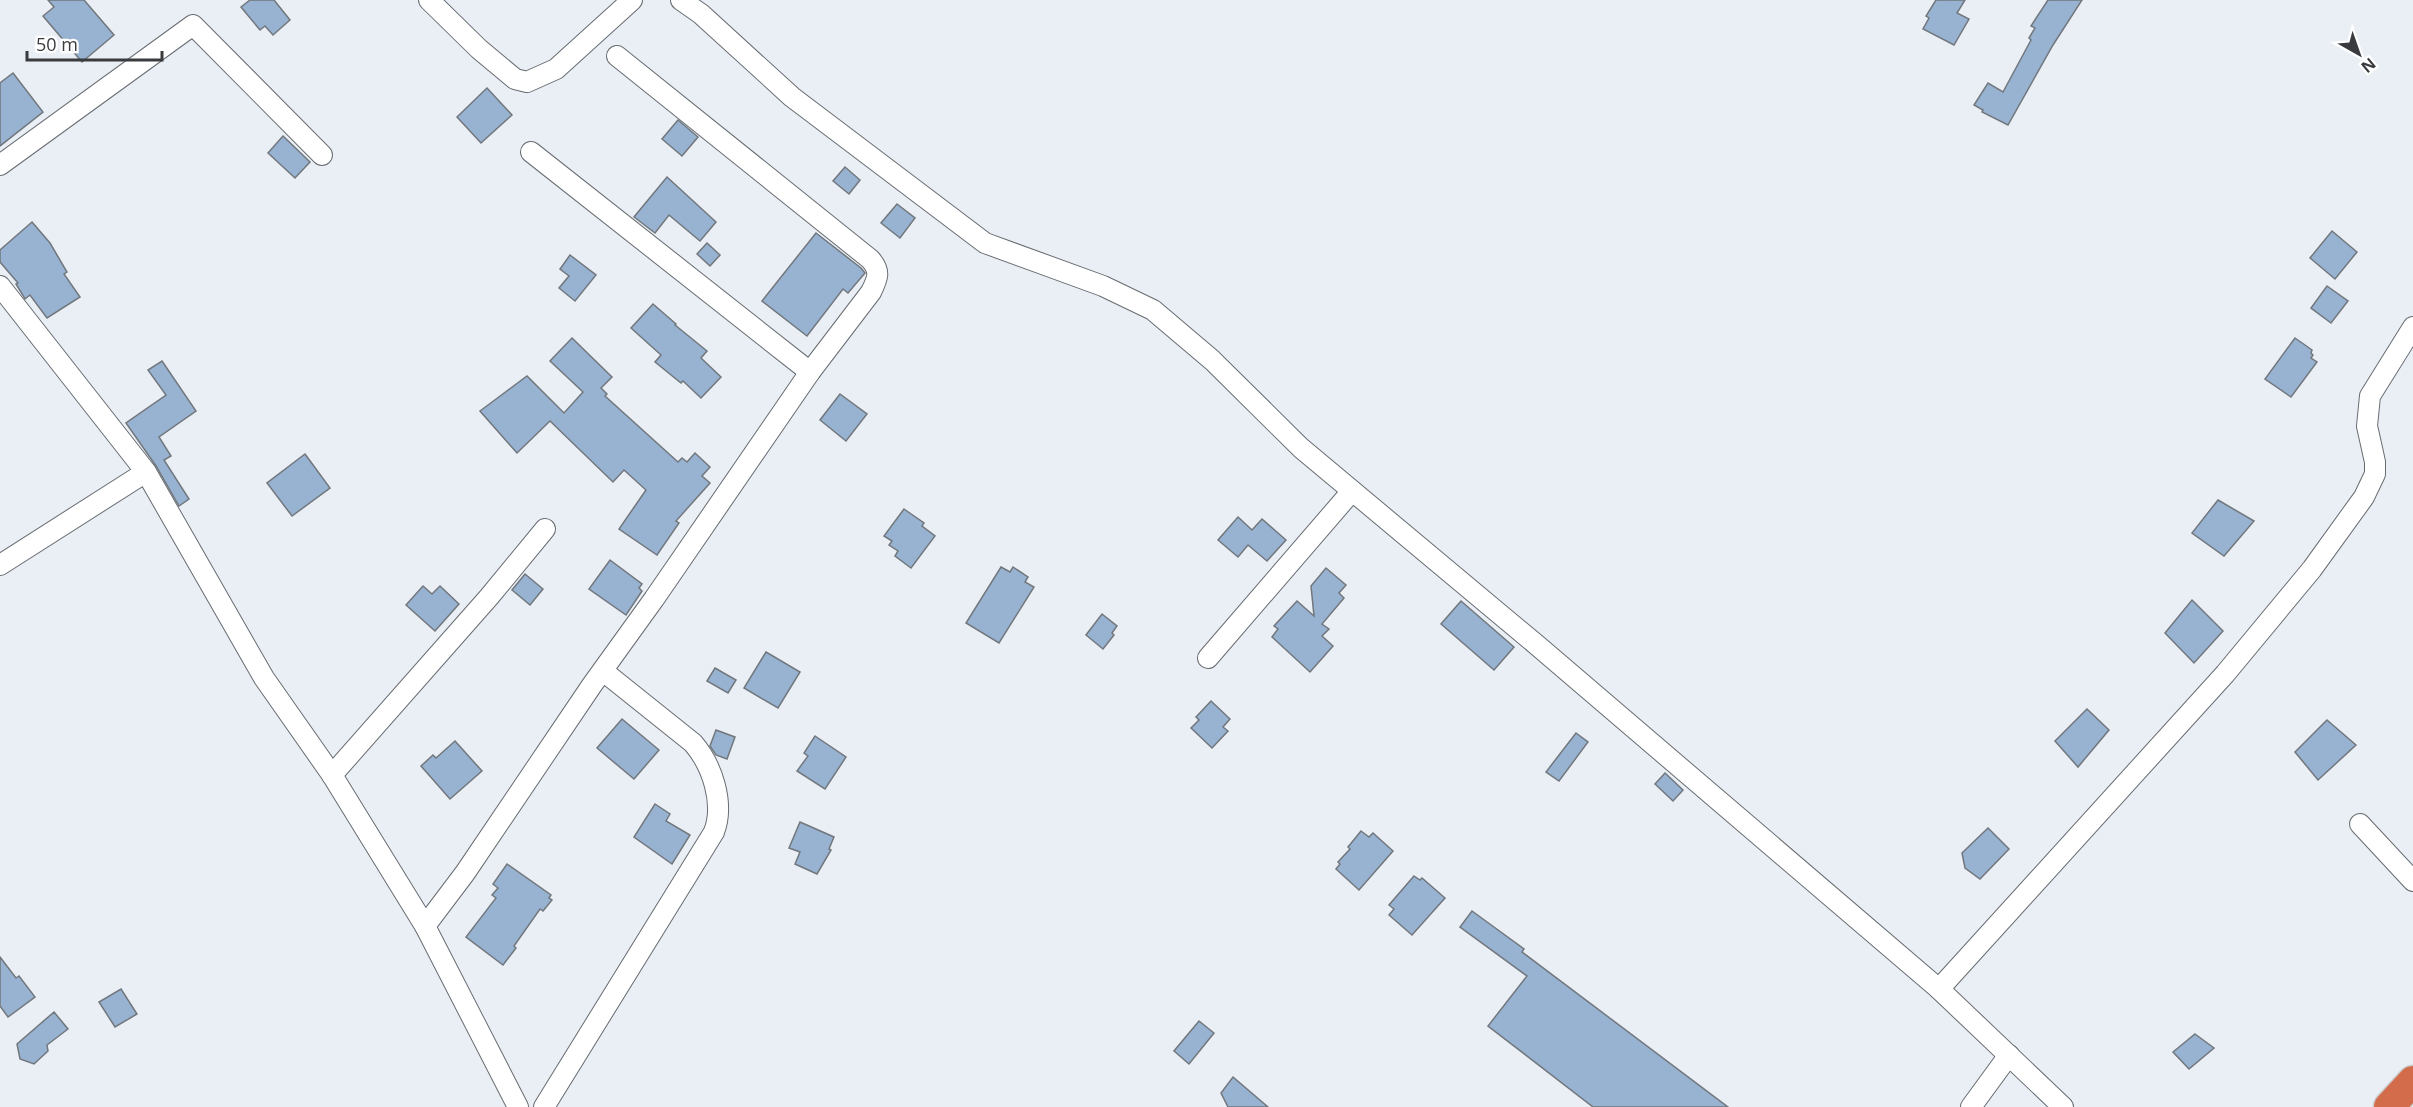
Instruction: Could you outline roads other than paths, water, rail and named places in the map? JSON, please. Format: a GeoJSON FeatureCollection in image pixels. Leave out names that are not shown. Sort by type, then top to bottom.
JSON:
{"type":"FeatureCollection","features":[{"type":"Feature","properties":{"kind":"highway"},"geometry":{"type":"LineString","coordinates":[[2389,1107],[2413,1081]]}},
{"type":"Feature","properties":{"kind":"street"},"geometry":{"type":"LineString","coordinates":[[429,0],[515,79],[527,82],[556,69],[632,0]]}},
{"type":"Feature","properties":{"kind":"street"},"geometry":{"type":"LineString","coordinates":[[681,0],[701,15],[792,97],[985,243],[1103,286],[1153,310],[1212,360],[1300,448],[1538,646],[1939,989],[2063,1107]]}},
{"type":"Feature","properties":{"kind":"street"},"geometry":{"type":"LineString","coordinates":[[0,165],[193,25],[322,154]]}},
{"type":"Feature","properties":{"kind":"street"},"geometry":{"type":"LineString","coordinates":[[425,926],[483,847],[810,372],[871,292],[878,278],[877,267],[870,259],[617,56]]}},
{"type":"Feature","properties":{"kind":"street"},"geometry":{"type":"LineString","coordinates":[[531,152],[810,372]]}},
{"type":"Feature","properties":{"kind":"street"},"geometry":{"type":"LineString","coordinates":[[0,286],[146,472],[264,678],[332,775],[425,926],[518,1107]]}},
{"type":"Feature","properties":{"kind":"street"},"geometry":{"type":"LineString","coordinates":[[1939,989],[2225,674],[2332,542],[2372,485],[2375,462],[2367,426],[2370,396],[2413,327]]}},
{"type":"Feature","properties":{"kind":"street"},"geometry":{"type":"LineString","coordinates":[[0,565],[146,472]]}},
{"type":"Feature","properties":{"kind":"street"},"geometry":{"type":"LineString","coordinates":[[1208,658],[1352,491]]}},
{"type":"Feature","properties":{"kind":"street"},"geometry":{"type":"LineString","coordinates":[[332,775],[489,597],[545,529]]}},
{"type":"Feature","properties":{"kind":"street"},"geometry":{"type":"LineString","coordinates":[[544,1107],[718,822],[712,776],[702,753],[693,742],[603,671]]}},
{"type":"Feature","properties":{"kind":"street"},"geometry":{"type":"LineString","coordinates":[[2360,824],[2413,881]]}},
{"type":"Feature","properties":{"kind":"street"},"geometry":{"type":"LineString","coordinates":[[1971,1107],[2008,1055]]}}]}
